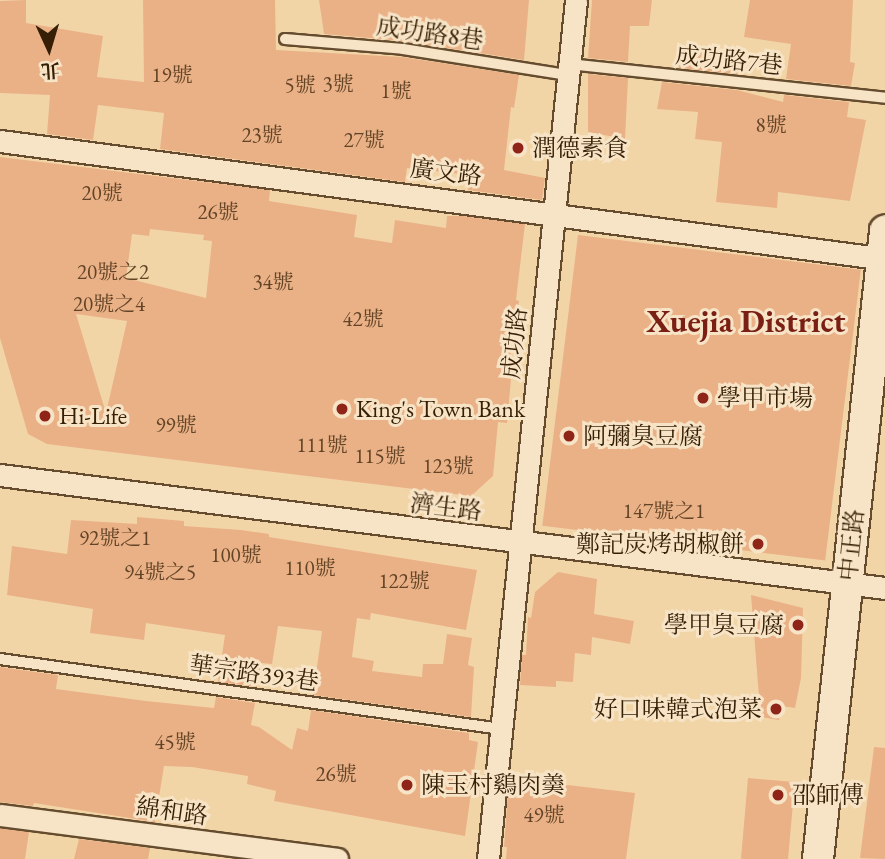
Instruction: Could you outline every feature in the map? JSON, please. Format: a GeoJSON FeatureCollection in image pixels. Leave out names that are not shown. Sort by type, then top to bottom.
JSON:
{"type":"FeatureCollection","features":[{"type":"Feature","properties":{"kind":"main road","name":"中正路"},"geometry":{"type":"LineString","coordinates":[[818,859],[884,250]]}},
{"type":"Feature","properties":{"kind":"street","name":"成功路"},"geometry":{"type":"LineString","coordinates":[[488,859],[576,0]]}},
{"type":"Feature","properties":{"kind":"street","name":"廣文路"},"geometry":{"type":"LineString","coordinates":[[0,141],[554,213],[884,250]]}},
{"type":"Feature","properties":{"kind":"street","name":"濟生路"},"geometry":{"type":"LineString","coordinates":[[0,475],[519,543],[885,587]]}},
{"type":"Feature","properties":{"kind":"street","name":"綿和路"},"geometry":{"type":"LineString","coordinates":[[0,815],[337,859]]}},
{"type":"Feature","properties":{"kind":"lane","name":"成功路8巷"},"geometry":{"type":"LineString","coordinates":[[285,39],[403,49],[569,70]]}},
{"type":"Feature","properties":{"kind":"lane","name":"成功路7巷"},"geometry":{"type":"LineString","coordinates":[[569,70],[885,98]]}},
{"type":"Feature","properties":{"kind":"lane","name":"華宗路393巷"},"geometry":{"type":"LineString","coordinates":[[0,659],[501,729]]}},
{"type":"Feature","properties":{"kind":"building"},"geometry":{"type":"Polygon","coordinates":[[[26,0],[26,23],[103,36],[97,77],[144,82],[143,0],[275,0],[276,50],[402,57],[519,75],[514,108],[511,107],[504,170],[545,178],[542,200],[468,190],[470,175],[407,168],[405,182],[160,149],[164,113],[98,105],[93,140],[47,134],[50,95],[0,93],[0,1],[26,0]]]}},
{"type":"Feature","properties":{"kind":"building"},"geometry":{"type":"Polygon","coordinates":[[[319,0],[529,0],[524,60],[404,41],[324,34],[319,0]]]}},
{"type":"Feature","properties":{"kind":"building"},"geometry":{"type":"Polygon","coordinates":[[[592,0],[652,0],[649,26],[630,26],[628,62],[588,58],[592,0]]]}},
{"type":"Feature","properties":{"kind":"building"},"geometry":{"type":"Polygon","coordinates":[[[750,0],[853,0],[850,62],[855,63],[851,86],[786,79],[791,44],[744,37],[750,0]]]}},
{"type":"Feature","properties":{"kind":"building"},"geometry":{"type":"Polygon","coordinates":[[[680,45],[702,48],[702,54],[738,57],[738,74],[679,68],[680,45]]]}},
{"type":"Feature","properties":{"kind":"building"},"geometry":{"type":"Polygon","coordinates":[[[588,74],[628,78],[625,139],[588,132],[588,74]]]}},
{"type":"Feature","properties":{"kind":"building"},"geometry":{"type":"Polygon","coordinates":[[[662,82],[737,90],[783,102],[784,95],[849,102],[847,117],[866,120],[850,201],[778,192],[777,208],[716,202],[722,142],[695,139],[698,112],[657,109],[662,82]]]}},
{"type":"Feature","properties":{"kind":"building"},"geometry":{"type":"Polygon","coordinates":[[[0,157],[270,190],[269,201],[357,215],[354,237],[392,243],[395,220],[446,228],[447,216],[525,224],[516,300],[519,301],[507,378],[511,379],[507,423],[498,422],[493,476],[471,496],[47,444],[28,434],[0,338],[0,157]],[[150,229],[149,236],[132,234],[126,278],[206,298],[212,241],[203,240],[204,235],[150,229]],[[76,314],[106,413],[127,321],[76,314]]]}},
{"type":"Feature","properties":{"kind":"building","name":"學甲市場"},"geometry":{"type":"Polygon","coordinates":[[[578,235],[861,270],[825,561],[542,526],[578,235]]]}},
{"type":"Feature","properties":{"kind":"building"},"geometry":{"type":"Polygon","coordinates":[[[137,517],[184,521],[184,526],[269,534],[269,537],[477,570],[466,630],[371,613],[370,620],[357,618],[352,657],[374,661],[372,671],[422,677],[423,664],[443,664],[447,634],[472,638],[468,665],[474,667],[471,717],[313,695],[322,631],[278,626],[272,664],[261,663],[257,687],[218,682],[225,635],[146,623],[144,640],[90,633],[93,609],[7,595],[12,546],[67,554],[71,520],[137,524],[137,517]]]}},
{"type":"Feature","properties":{"kind":"building"},"geometry":{"type":"Polygon","coordinates":[[[558,572],[597,579],[594,614],[634,621],[630,644],[592,637],[591,655],[575,653],[573,682],[556,681],[556,687],[520,685],[522,655],[526,655],[528,617],[531,618],[535,592],[558,572]]]}},
{"type":"Feature","properties":{"kind":"building"},"geometry":{"type":"Polygon","coordinates":[[[751,595],[803,608],[801,678],[795,708],[782,706],[779,720],[749,715],[753,696],[759,697],[751,595]]]}},
{"type":"Feature","properties":{"kind":"building"},"geometry":{"type":"Polygon","coordinates":[[[0,667],[58,675],[56,689],[214,708],[216,697],[255,703],[251,725],[259,727],[292,750],[297,728],[308,731],[311,710],[469,733],[469,740],[478,742],[465,836],[274,801],[276,791],[247,784],[248,776],[192,767],[164,766],[155,822],[34,803],[33,806],[0,802],[0,667]]]}},
{"type":"Feature","properties":{"kind":"building"},"geometry":{"type":"Polygon","coordinates":[[[874,747],[885,748],[885,859],[860,858],[874,747]]]}},
{"type":"Feature","properties":{"kind":"building"},"geometry":{"type":"Polygon","coordinates":[[[509,778],[635,793],[626,859],[506,859],[507,847],[504,847],[509,778]]]}},
{"type":"Feature","properties":{"kind":"building"},"geometry":{"type":"Polygon","coordinates":[[[748,778],[795,782],[788,859],[741,859],[748,778]]]}},
{"type":"Feature","properties":{"kind":"building"},"geometry":{"type":"Polygon","coordinates":[[[0,828],[29,832],[25,859],[0,859],[0,828]]]}},
{"type":"Feature","properties":{"kind":"building"},"geometry":{"type":"Polygon","coordinates":[[[79,839],[150,848],[148,859],[74,859],[79,839]]]}},
{"type":"Feature","properties":{"kind":"place","name":"潤德素食"},"geometry":{"type":"Point","coordinates":[518,148]}},
{"type":"Feature","properties":{"kind":"place","name":"學甲市場"},"geometry":{"type":"Point","coordinates":[703,398]}},
{"type":"Feature","properties":{"kind":"place","name":"King's Town Bank"},"geometry":{"type":"Point","coordinates":[342,409]}},
{"type":"Feature","properties":{"kind":"place","name":"Hi-Life"},"geometry":{"type":"Point","coordinates":[45,416]}},
{"type":"Feature","properties":{"kind":"place","name":"阿彌臭豆腐"},"geometry":{"type":"Point","coordinates":[569,436]}},
{"type":"Feature","properties":{"kind":"place","name":"鄭記炭烤胡椒餅"},"geometry":{"type":"Point","coordinates":[758,544]}},
{"type":"Feature","properties":{"kind":"place","name":"學甲臭豆腐"},"geometry":{"type":"Point","coordinates":[798,625]}},
{"type":"Feature","properties":{"kind":"place","name":"好口味韓式泡菜"},"geometry":{"type":"Point","coordinates":[776,709]}},
{"type":"Feature","properties":{"kind":"place","name":"陳玉村鷄肉羮"},"geometry":{"type":"Point","coordinates":[407,785]}},
{"type":"Feature","properties":{"kind":"place","name":"邵師傅"},"geometry":{"type":"Point","coordinates":[778,795]}},
{"type":"Feature","properties":{"kind":"district","name":"Xuejia District"},"geometry":{"type":"Point","coordinates":[746,321]}}]}
